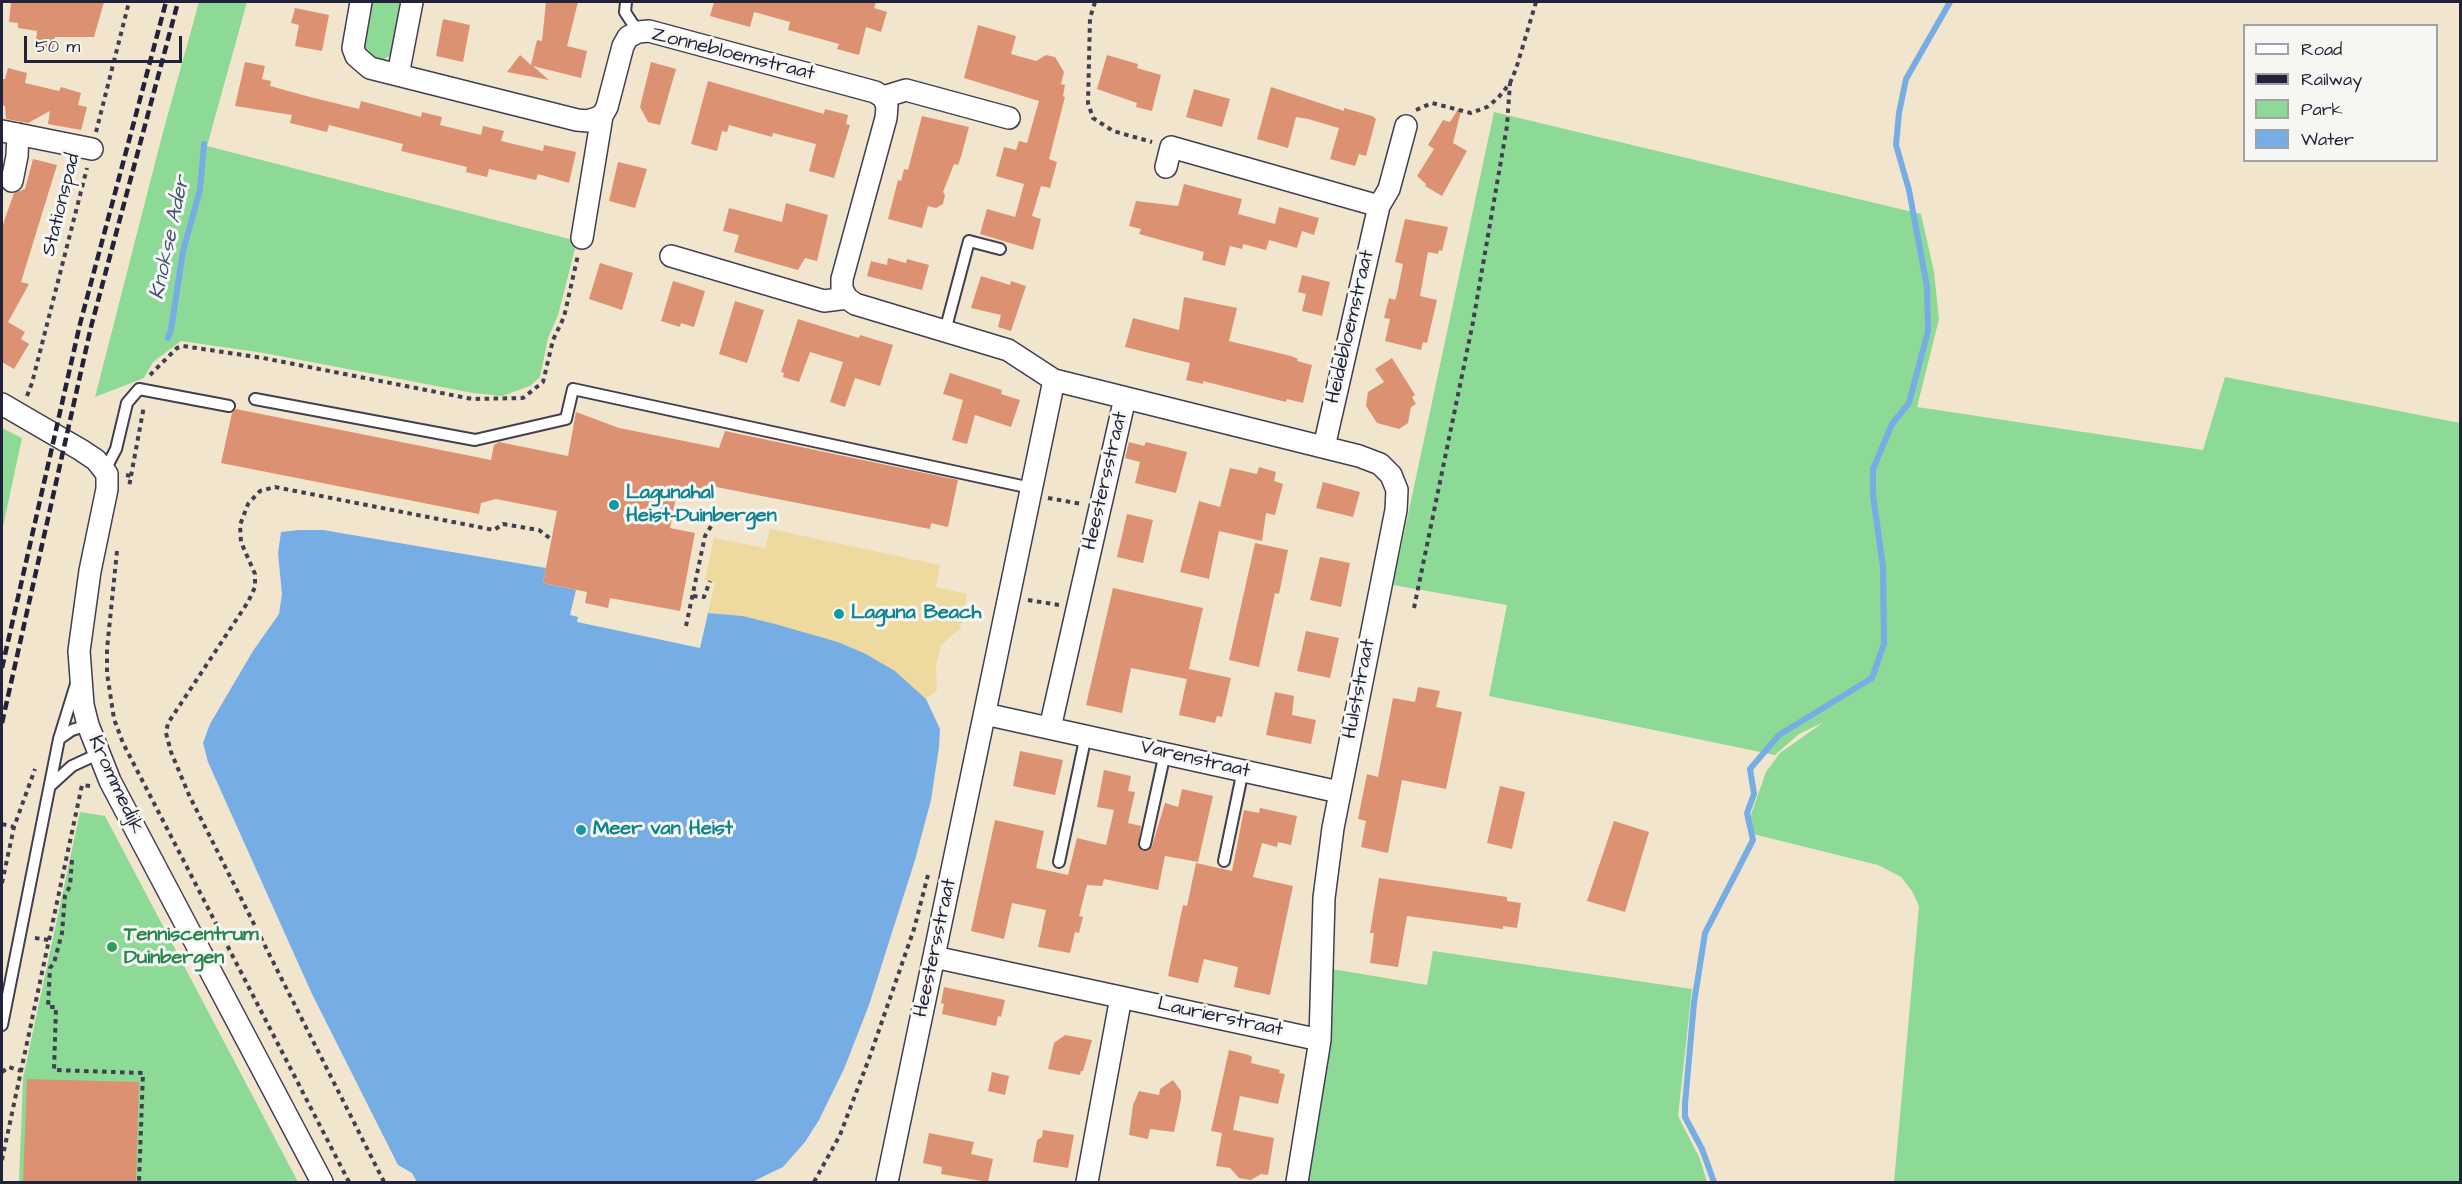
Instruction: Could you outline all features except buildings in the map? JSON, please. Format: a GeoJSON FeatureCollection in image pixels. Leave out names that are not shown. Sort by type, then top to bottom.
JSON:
{"type":"FeatureCollection","features":[{"type":"Feature","properties":{"kind":"street"},"geometry":{"type":"LineString","coordinates":[[361,2],[353,39],[356,56],[370,68],[577,120],[588,121],[602,116]]}},
{"type":"Feature","properties":{"kind":"street"},"geometry":{"type":"LineString","coordinates":[[398,75],[412,2]]}},
{"type":"Feature","properties":{"kind":"street","name":"Zonnebloemstraat"},"geometry":{"type":"LineString","coordinates":[[582,238],[602,116],[607,108],[623,46],[628,37],[638,32],[649,31],[875,92],[883,97]]}},
{"type":"Feature","properties":{"kind":"street"},"geometry":{"type":"LineString","coordinates":[[1010,118],[906,90],[883,97],[887,106],[886,118],[842,279],[842,289],[847,298],[855,304],[1008,350],[1054,380]]}},
{"type":"Feature","properties":{"kind":"street","name":"Heidebloemstraat"},"geometry":{"type":"LineString","coordinates":[[1324,447],[1379,206],[1389,189],[1406,126]]}},
{"type":"Feature","properties":{"kind":"street"},"geometry":{"type":"LineString","coordinates":[[12,181],[17,156],[10,133],[92,148]]}},
{"type":"Feature","properties":{"kind":"street"},"geometry":{"type":"LineString","coordinates":[[1168,157],[1379,206]]}},
{"type":"Feature","properties":{"kind":"street"},"geometry":{"type":"LineString","coordinates":[[671,256],[824,301],[847,298]]}},
{"type":"Feature","properties":{"kind":"street","name":"Heestersstraat"},"geometry":{"type":"LineString","coordinates":[[887,1182],[1054,380],[1125,398],[1050,728]]}},
{"type":"Feature","properties":{"kind":"street","name":"Hulststraat"},"geometry":{"type":"LineString","coordinates":[[1125,398],[1359,456],[1380,464],[1391,475],[1397,490],[1394,520],[1339,792],[1324,898],[1320,1040],[1297,1182]]}},
{"type":"Feature","properties":{"kind":"street"},"geometry":{"type":"LineString","coordinates":[[10,409],[81,450],[105,470]]}},
{"type":"Feature","properties":{"kind":"street","name":"Krommedijk"},"geometry":{"type":"LineString","coordinates":[[105,470],[107,489],[81,622],[80,675],[88,726],[98,754],[322,1182]]}},
{"type":"Feature","properties":{"kind":"street"},"geometry":{"type":"LineString","coordinates":[[985,714],[1050,728]]}},
{"type":"Feature","properties":{"kind":"street","name":"Varenstraat"},"geometry":{"type":"LineString","coordinates":[[1050,728],[1339,792]]}},
{"type":"Feature","properties":{"kind":"street","name":"Laurierstraat"},"geometry":{"type":"LineString","coordinates":[[934,957],[1320,1040]]}},
{"type":"Feature","properties":{"kind":"street"},"geometry":{"type":"LineString","coordinates":[[1087,1182],[1121,997]]}},
{"type":"Feature","properties":{"kind":"lane"},"geometry":{"type":"LineString","coordinates":[[626,2],[625,12],[638,32]]}},
{"type":"Feature","properties":{"kind":"lane"},"geometry":{"type":"LineString","coordinates":[[945,331],[969,241],[1000,249]]}},
{"type":"Feature","properties":{"kind":"lane"},"geometry":{"type":"LineString","coordinates":[[105,470],[116,449],[132,394],[139,389],[229,406]]}},
{"type":"Feature","properties":{"kind":"lane"},"geometry":{"type":"LineString","coordinates":[[255,399],[475,440],[566,419],[573,389],[1030,491]]}},
{"type":"Feature","properties":{"kind":"lane"},"geometry":{"type":"LineString","coordinates":[[2,1025],[59,739],[80,675]]}},
{"type":"Feature","properties":{"kind":"lane"},"geometry":{"type":"LineString","coordinates":[[59,739],[72,730],[88,726]]}},
{"type":"Feature","properties":{"kind":"lane"},"geometry":{"type":"LineString","coordinates":[[1059,862],[1086,735]]}},
{"type":"Feature","properties":{"kind":"lane"},"geometry":{"type":"LineString","coordinates":[[1145,844],[1166,753]]}},
{"type":"Feature","properties":{"kind":"lane"},"geometry":{"type":"LineString","coordinates":[[51,785],[72,766],[98,754]]}},
{"type":"Feature","properties":{"kind":"lane"},"geometry":{"type":"LineString","coordinates":[[1224,861],[1243,771]]}},
{"type":"Feature","properties":{"kind":"path","name":"Stationspad"},"geometry":{"type":"LineString","coordinates":[[10,409],[32,383],[129,2]]}},
{"type":"Feature","properties":{"kind":"path"},"geometry":{"type":"LineString","coordinates":[[1095,2],[1090,18],[1088,92],[1093,118],[1113,131],[1168,157]]}},
{"type":"Feature","properties":{"kind":"path"},"geometry":{"type":"LineString","coordinates":[[1414,608],[1473,322],[1507,126],[1510,84],[1536,2]]}},
{"type":"Feature","properties":{"kind":"path"},"geometry":{"type":"LineString","coordinates":[[1406,126],[1408,118],[1419,106],[1432,103],[1471,113],[1487,107],[1510,84]]}},
{"type":"Feature","properties":{"kind":"path"},"geometry":{"type":"LineString","coordinates":[[126,498],[153,370],[177,348],[183,346],[263,358],[472,399],[523,398],[543,382],[553,339],[564,317],[582,238]]}},
{"type":"Feature","properties":{"kind":"path"},"geometry":{"type":"LineString","coordinates":[[105,470],[131,476]]}},
{"type":"Feature","properties":{"kind":"path"},"geometry":{"type":"LineString","coordinates":[[384,1182],[189,795],[171,752],[166,733],[168,723],[248,602],[255,587],[255,574],[241,542],[240,525],[248,504],[260,491],[275,487],[494,530],[503,524],[539,530],[551,539]]}},
{"type":"Feature","properties":{"kind":"path"},"geometry":{"type":"LineString","coordinates":[[1030,491],[1100,507]]}},
{"type":"Feature","properties":{"kind":"path"},"geometry":{"type":"LineString","coordinates":[[686,626],[705,536],[718,515],[750,520]]}},
{"type":"Feature","properties":{"kind":"path"},"geometry":{"type":"LineString","coordinates":[[118,542],[107,649],[107,673],[114,719],[123,743],[349,1182]]}},
{"type":"Feature","properties":{"kind":"path"},"geometry":{"type":"LineString","coordinates":[[693,596],[704,597],[710,581]]}},
{"type":"Feature","properties":{"kind":"path"},"geometry":{"type":"LineString","coordinates":[[1009,597],[1077,608]]}},
{"type":"Feature","properties":{"kind":"path"},"geometry":{"type":"LineString","coordinates":[[2,1160],[82,785],[101,786]]}},
{"type":"Feature","properties":{"kind":"path"},"geometry":{"type":"LineString","coordinates":[[2,824],[14,827],[2,884]]}},
{"type":"Feature","properties":{"kind":"path"},"geometry":{"type":"LineString","coordinates":[[72,860],[70,886],[65,896],[62,933],[54,963],[50,968],[48,1007],[56,1007],[54,1070],[143,1073],[139,1182]]}},
{"type":"Feature","properties":{"kind":"path"},"geometry":{"type":"LineString","coordinates":[[814,1182],[840,1135],[870,1056],[914,928],[930,865]]}},
{"type":"Feature","properties":{"kind":"path"},"geometry":{"type":"LineString","coordinates":[[2,1072],[9,1068],[21,1071]]}},
{"type":"Feature","properties":{"kind":"green space"},"geometry":{"type":"Polygon","coordinates":[[[199,2],[247,2],[207,146],[577,241],[558,315],[548,338],[540,377],[530,386],[502,396],[473,393],[264,353],[181,341],[153,362],[144,378],[95,397],[199,2]]]}},
{"type":"Feature","properties":{"kind":"green space"},"geometry":{"type":"Polygon","coordinates":[[[369,2],[403,2],[392,54],[383,60],[367,58],[361,43],[369,2]]]}},
{"type":"Feature","properties":{"kind":"green space"},"geometry":{"type":"Polygon","coordinates":[[[1494,112],[1921,214],[1934,272],[1939,319],[1917,407],[2203,450],[2225,377],[2460,423],[2460,1182],[1894,1182],[1919,906],[1912,891],[1901,877],[1878,865],[1753,834],[1749,820],[1766,772],[1780,753],[1824,722],[1799,734],[1775,755],[1489,696],[1507,605],[1393,585],[1494,112]]]}},
{"type":"Feature","properties":{"kind":"green space"},"geometry":{"type":"Polygon","coordinates":[[[2,428],[22,438],[2,531],[2,428]]]}},
{"type":"Feature","properties":{"kind":"green space","name":"Tenniscentrum Duinbergen"},"geometry":{"type":"Polygon","coordinates":[[[80,812],[105,816],[298,1182],[19,1182],[23,1078],[80,812]]]}},
{"type":"Feature","properties":{"kind":"green space"},"geometry":{"type":"Polygon","coordinates":[[[1433,951],[1692,989],[1678,1116],[1700,1159],[1707,1182],[1305,1182],[1331,1036],[1332,969],[1427,985],[1433,951]]]}},
{"type":"Feature","properties":{"kind":"sand","name":"Laguna Beach"},"geometry":{"type":"Polygon","coordinates":[[[770,529],[940,565],[936,587],[967,594],[960,629],[941,645],[936,667],[937,690],[926,699],[895,671],[866,654],[838,642],[743,616],[708,613],[715,583],[705,580],[714,538],[765,548],[770,529]]]}},
{"type":"Feature","properties":{"kind":"water","name":"Meer van Heist"},"geometry":{"type":"Polygon","coordinates":[[[323,530],[546,568],[543,583],[576,590],[570,615],[578,617],[577,622],[700,648],[708,613],[743,616],[775,624],[838,642],[866,654],[895,671],[926,699],[940,729],[939,747],[931,800],[915,860],[869,1005],[844,1069],[819,1120],[805,1142],[783,1167],[752,1182],[417,1182],[412,1173],[398,1165],[312,994],[208,762],[203,743],[210,724],[253,651],[279,614],[282,594],[278,553],[281,532],[323,530]]]}},
{"type":"Feature","properties":{"kind":"waterway"},"geometry":{"type":"LineString","coordinates":[[1714,1182],[1702,1149],[1685,1117],[1685,1104],[1694,1003],[1705,933],[1753,840],[1747,813],[1754,794],[1750,769],[1779,735],[1872,678],[1884,644],[1883,567],[1873,495],[1873,469],[1892,424],[1909,403],[1928,331],[1927,287],[1909,190],[1896,145],[1899,113],[1906,79],[1950,2]]}},
{"type":"Feature","properties":{"kind":"waterway","name":"Knokse Ader"},"geometry":{"type":"LineString","coordinates":[[168,338],[183,251],[200,190],[204,144]]}},
{"type":"Feature","properties":{"kind":"railway"},"geometry":{"type":"LineString","coordinates":[[2,668],[80,324],[166,2]]}},
{"type":"Feature","properties":{"kind":"railway"},"geometry":{"type":"LineString","coordinates":[[2,723],[91,327],[178,2]]}},
{"type":"Feature","properties":{"kind":"place","name":"Lagunahal Heist-Duinbergen"},"geometry":{"type":"Point","coordinates":[614,505]}},
{"type":"Feature","properties":{"kind":"place","name":"Laguna Beach"},"geometry":{"type":"Point","coordinates":[839,614]}},
{"type":"Feature","properties":{"kind":"place","name":"Meer van Heist"},"geometry":{"type":"Point","coordinates":[581,830]}},
{"type":"Feature","properties":{"kind":"place","name":"Tenniscentrum Duinbergen"},"geometry":{"type":"Point","coordinates":[112,947]}}]}
